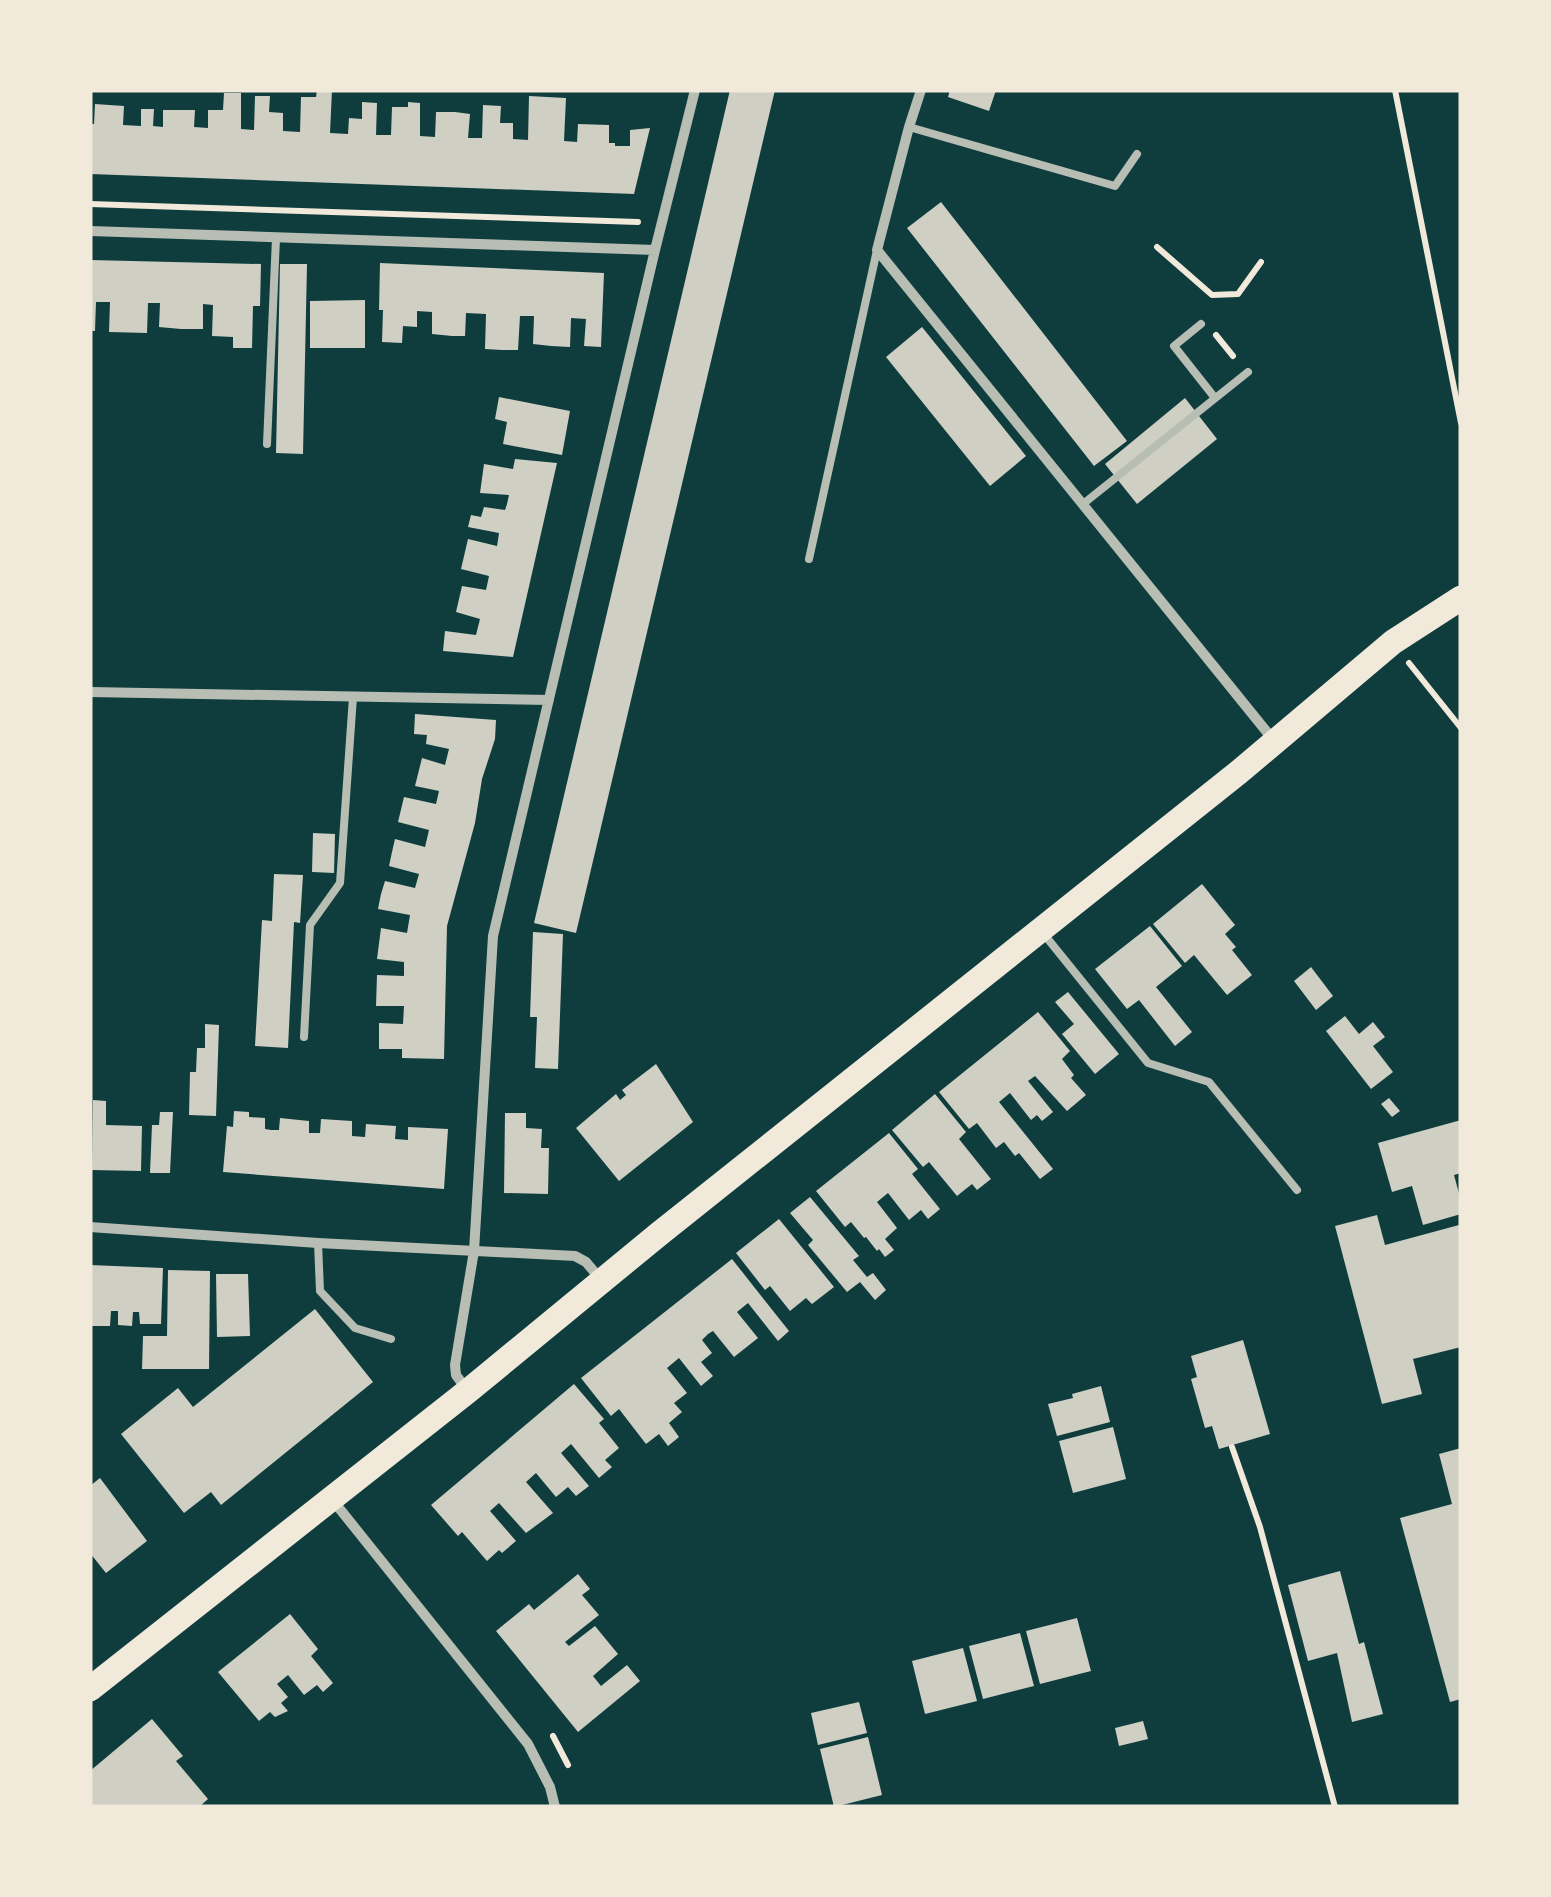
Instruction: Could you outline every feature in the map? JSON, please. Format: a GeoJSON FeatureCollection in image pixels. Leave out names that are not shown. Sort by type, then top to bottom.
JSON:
{"type":"FeatureCollection","features":[{"type":"Feature","properties":{"kind":"main road"},"geometry":{"type":"LineString","coordinates":[[90,1688],[468,1391],[1275,743],[1393,642],[1461,598]]}},
{"type":"Feature","properties":{"kind":"street"},"geometry":{"type":"LineString","coordinates":[[468,1391],[454,1365],[474,1251],[492,940],[695,90]]}},
{"type":"Feature","properties":{"kind":"street"},"geometry":{"type":"LineString","coordinates":[[921,90],[877,250],[1275,743]]}},
{"type":"Feature","properties":{"kind":"street"},"geometry":{"type":"LineString","coordinates":[[90,231],[655,250]]}},
{"type":"Feature","properties":{"kind":"street"},"geometry":{"type":"LineString","coordinates":[[90,692],[550,700]]}},
{"type":"Feature","properties":{"kind":"street"},"geometry":{"type":"LineString","coordinates":[[90,1227],[576,1256],[602,1280]]}},
{"type":"Feature","properties":{"kind":"street"},"geometry":{"type":"LineString","coordinates":[[330,1498],[528,1744],[550,1787],[555,1807]]}},
{"type":"Feature","properties":{"kind":"lane"},"geometry":{"type":"LineString","coordinates":[[909,127],[1114,186],[1137,154]]}},
{"type":"Feature","properties":{"kind":"lane"},"geometry":{"type":"LineString","coordinates":[[267,444],[276,238]]}},
{"type":"Feature","properties":{"kind":"lane"},"geometry":{"type":"LineString","coordinates":[[809,559],[877,250]]}},
{"type":"Feature","properties":{"kind":"lane"},"geometry":{"type":"LineString","coordinates":[[1201,324],[1174,346],[1215,398]]}},
{"type":"Feature","properties":{"kind":"lane"},"geometry":{"type":"LineString","coordinates":[[1082,504],[1248,372]]}},
{"type":"Feature","properties":{"kind":"lane"},"geometry":{"type":"LineString","coordinates":[[304,1037],[310,925],[340,883],[353,697]]}},
{"type":"Feature","properties":{"kind":"lane"},"geometry":{"type":"LineString","coordinates":[[1041,930],[1150,1066],[1208,1082],[1297,1190]]}},
{"type":"Feature","properties":{"kind":"lane"},"geometry":{"type":"LineString","coordinates":[[318,1243],[320,1291],[356,1328],[391,1339]]}},
{"type":"Feature","properties":{"kind":"path"},"geometry":{"type":"LineString","coordinates":[[1395,90],[1461,424]]}},
{"type":"Feature","properties":{"kind":"path"},"geometry":{"type":"LineString","coordinates":[[90,204],[633,222],[641,218]]}},
{"type":"Feature","properties":{"kind":"path"},"geometry":{"type":"LineString","coordinates":[[1158,247],[1212,295],[1238,294],[1261,262]]}},
{"type":"Feature","properties":{"kind":"path"},"geometry":{"type":"LineString","coordinates":[[1393,642],[1461,728]]}},
{"type":"Feature","properties":{"kind":"path"},"geometry":{"type":"LineString","coordinates":[[1232,1447],[1260,1527],[1336,1807]]}},
{"type":"Feature","properties":{"kind":"building"},"geometry":{"type":"Polygon","coordinates":[[[317,90],[332,90],[330,133],[348,134],[349,118],[362,119],[362,102],[377,103],[376,135],[391,135],[392,107],[408,107],[408,102],[420,103],[420,136],[435,137],[436,112],[455,112],[470,114],[468,138],[482,138],[483,105],[501,106],[500,123],[513,123],[513,139],[528,140],[529,96],[566,98],[564,141],[577,142],[578,124],[609,125],[609,143],[630,146],[630,130],[650,128],[634,194],[90,174],[90,124],[94,124],[95,104],[124,106],[123,125],[141,126],[141,109],[154,109],[153,126],[163,127],[163,110],[195,110],[194,127],[208,128],[208,110],[223,110],[224,93],[241,93],[241,129],[254,130],[255,96],[270,96],[269,112],[283,113],[283,131],[300,132],[301,97],[316,97],[317,90]]]}},
{"type":"Feature","properties":{"kind":"building"},"geometry":{"type":"Polygon","coordinates":[[[730,90],[775,90],[576,933],[534,923],[730,90]]]}},
{"type":"Feature","properties":{"kind":"building"},"geometry":{"type":"Polygon","coordinates":[[[950,90],[996,90],[989,111],[948,97],[950,90]]]}},
{"type":"Feature","properties":{"kind":"building"},"geometry":{"type":"Polygon","coordinates":[[[941,202],[1127,441],[1094,466],[907,228],[941,202]]]}},
{"type":"Feature","properties":{"kind":"building"},"geometry":{"type":"Polygon","coordinates":[[[90,260],[261,264],[260,306],[253,306],[252,348],[233,348],[233,337],[212,336],[213,305],[203,304],[203,329],[181,329],[159,327],[160,303],[148,303],[147,333],[109,332],[110,302],[96,302],[95,331],[90,331],[90,260]]]}},
{"type":"Feature","properties":{"kind":"building"},"geometry":{"type":"Polygon","coordinates":[[[380,263],[604,273],[601,347],[584,346],[586,319],[571,318],[570,347],[533,344],[534,316],[520,316],[518,350],[502,350],[485,349],[486,314],[466,313],[465,336],[452,336],[432,334],[432,312],[417,311],[417,327],[403,326],[402,343],[382,342],[380,263]]]}},
{"type":"Feature","properties":{"kind":"building"},"geometry":{"type":"Polygon","coordinates":[[[280,264],[307,264],[303,454],[276,453],[280,264]]]}},
{"type":"Feature","properties":{"kind":"building"},"geometry":{"type":"Polygon","coordinates":[[[365,300],[365,348],[310,348],[310,301],[365,300]]]}},
{"type":"Feature","properties":{"kind":"building"},"geometry":{"type":"Polygon","coordinates":[[[922,327],[1026,456],[990,486],[886,357],[922,327]]]}},
{"type":"Feature","properties":{"kind":"building"},"geometry":{"type":"Polygon","coordinates":[[[499,397],[570,411],[562,455],[503,444],[507,422],[495,419],[499,397]]]}},
{"type":"Feature","properties":{"kind":"building"},"geometry":{"type":"Polygon","coordinates":[[[1185,398],[1217,439],[1137,504],[1105,464],[1185,398]]]}},
{"type":"Feature","properties":{"kind":"building"},"geometry":{"type":"Polygon","coordinates":[[[515,459],[557,463],[513,657],[443,651],[445,631],[476,635],[480,619],[456,612],[462,586],[486,590],[489,576],[461,569],[468,539],[497,546],[499,533],[468,527],[471,515],[481,517],[484,507],[505,510],[509,495],[480,493],[484,464],[513,469],[515,459]]]}},
{"type":"Feature","properties":{"kind":"building"},"geometry":{"type":"Polygon","coordinates":[[[415,714],[496,720],[495,739],[447,926],[444,1059],[402,1058],[402,1049],[379,1049],[379,1023],[403,1024],[404,1006],[376,1006],[377,975],[404,976],[404,962],[377,959],[381,928],[407,933],[410,915],[378,909],[381,894],[385,881],[415,888],[419,874],[389,866],[395,839],[425,847],[429,830],[398,822],[404,797],[436,804],[439,791],[415,786],[422,758],[445,765],[449,749],[426,744],[427,735],[414,734],[415,714]]]}},
{"type":"Feature","properties":{"kind":"building"},"geometry":{"type":"Polygon","coordinates":[[[313,833],[335,834],[334,873],[312,872],[313,833]]]}},
{"type":"Feature","properties":{"kind":"building"},"geometry":{"type":"Polygon","coordinates":[[[274,874],[303,875],[300,923],[294,922],[288,1048],[255,1046],[262,920],[272,921],[274,874]]]}},
{"type":"Feature","properties":{"kind":"building"},"geometry":{"type":"Polygon","coordinates":[[[1202,884],[1235,925],[1225,934],[1252,975],[1227,995],[1194,955],[1185,963],[1153,924],[1202,884]]]}},
{"type":"Feature","properties":{"kind":"building"},"geometry":{"type":"Polygon","coordinates":[[[1150,926],[1182,966],[1156,987],[1192,1032],[1175,1046],[1139,1000],[1127,1009],[1095,969],[1150,926]]]}},
{"type":"Feature","properties":{"kind":"building"},"geometry":{"type":"Polygon","coordinates":[[[533,932],[563,934],[558,1069],[535,1068],[537,1017],[530,1017],[533,932]]]}},
{"type":"Feature","properties":{"kind":"building"},"geometry":{"type":"Polygon","coordinates":[[[1311,967],[1333,996],[1316,1010],[1294,981],[1311,967]]]}},
{"type":"Feature","properties":{"kind":"building"},"geometry":{"type":"Polygon","coordinates":[[[1068,992],[1119,1054],[1095,1074],[1062,1034],[1074,1024],[1055,1002],[1068,992]]]}},
{"type":"Feature","properties":{"kind":"building"},"geometry":{"type":"Polygon","coordinates":[[[1038,1012],[1070,1051],[1062,1059],[1074,1075],[1071,1078],[1086,1095],[1067,1111],[1035,1076],[1028,1081],[1053,1112],[1042,1121],[1037,1115],[1031,1120],[1010,1093],[999,1102],[1053,1169],[1040,1179],[1019,1153],[1015,1156],[1004,1142],[996,1148],[977,1123],[969,1129],[939,1092],[1038,1012]]]}},
{"type":"Feature","properties":{"kind":"building"},"geometry":{"type":"Polygon","coordinates":[[[1345,1016],[1359,1034],[1373,1022],[1385,1037],[1373,1046],[1393,1072],[1371,1089],[1326,1031],[1345,1016]]]}},
{"type":"Feature","properties":{"kind":"building"},"geometry":{"type":"Polygon","coordinates":[[[205,1024],[219,1025],[216,1116],[189,1115],[190,1072],[196,1072],[197,1048],[205,1048],[205,1024]]]}},
{"type":"Feature","properties":{"kind":"building"},"geometry":{"type":"Polygon","coordinates":[[[656,1064],[693,1122],[619,1181],[576,1128],[616,1094],[620,1100],[626,1095],[622,1090],[656,1064]]]}},
{"type":"Feature","properties":{"kind":"building"},"geometry":{"type":"Polygon","coordinates":[[[935,1094],[966,1132],[959,1139],[991,1179],[977,1190],[972,1184],[957,1196],[929,1162],[923,1167],[892,1130],[935,1094]]]}},
{"type":"Feature","properties":{"kind":"building"},"geometry":{"type":"Polygon","coordinates":[[[1389,1098],[1400,1111],[1392,1117],[1381,1104],[1389,1098]]]}},
{"type":"Feature","properties":{"kind":"building"},"geometry":{"type":"Polygon","coordinates":[[[93,1100],[106,1101],[106,1125],[142,1126],[141,1171],[92,1170],[93,1100]]]}},
{"type":"Feature","properties":{"kind":"building"},"geometry":{"type":"Polygon","coordinates":[[[234,1111],[265,1118],[265,1129],[271,1130],[279,1130],[280,1118],[309,1121],[309,1133],[320,1133],[321,1119],[352,1121],[352,1136],[365,1137],[366,1124],[396,1126],[395,1139],[408,1140],[408,1127],[448,1129],[444,1189],[223,1172],[227,1126],[233,1127],[234,1111]]]}},
{"type":"Feature","properties":{"kind":"building"},"geometry":{"type":"Polygon","coordinates":[[[160,1112],[173,1112],[170,1173],[150,1173],[152,1125],[159,1125],[160,1112]]]}},
{"type":"Feature","properties":{"kind":"building"},"geometry":{"type":"Polygon","coordinates":[[[505,1113],[526,1113],[526,1128],[542,1129],[541,1148],[549,1148],[548,1194],[504,1193],[505,1113]]]}},
{"type":"Feature","properties":{"kind":"building"},"geometry":{"type":"Polygon","coordinates":[[[1461,1120],[1461,1173],[1454,1175],[1461,1214],[1423,1225],[1412,1186],[1392,1192],[1378,1143],[1461,1120]]]}},
{"type":"Feature","properties":{"kind":"building"},"geometry":{"type":"Polygon","coordinates":[[[889,1133],[918,1169],[912,1174],[940,1209],[928,1219],[921,1210],[909,1220],[888,1193],[877,1202],[897,1228],[885,1239],[894,1250],[885,1257],[851,1222],[845,1227],[816,1191],[889,1133]]]}},
{"type":"Feature","properties":{"kind":"building"},"geometry":{"type":"Polygon","coordinates":[[[810,1197],[859,1256],[853,1260],[867,1277],[873,1273],[886,1290],[875,1300],[860,1282],[847,1292],[808,1245],[813,1240],[790,1213],[810,1197]]]}},
{"type":"Feature","properties":{"kind":"building"},"geometry":{"type":"Polygon","coordinates":[[[1377,1215],[1385,1245],[1459,1225],[1461,1232],[1461,1347],[1413,1359],[1422,1394],[1382,1404],[1335,1226],[1377,1215]]]}},
{"type":"Feature","properties":{"kind":"building"},"geometry":{"type":"Polygon","coordinates":[[[779,1219],[834,1287],[812,1304],[806,1298],[790,1311],[770,1286],[765,1290],[736,1253],[779,1219]]]}},
{"type":"Feature","properties":{"kind":"building"},"geometry":{"type":"Polygon","coordinates":[[[732,1259],[789,1331],[778,1341],[748,1303],[737,1312],[758,1338],[734,1357],[713,1331],[708,1334],[702,1340],[712,1353],[701,1362],[713,1376],[701,1386],[679,1358],[667,1368],[687,1393],[674,1403],[682,1412],[669,1423],[679,1437],[668,1446],[659,1434],[646,1444],[619,1409],[611,1416],[581,1378],[732,1259]]]}},
{"type":"Feature","properties":{"kind":"building"},"geometry":{"type":"Polygon","coordinates":[[[90,1265],[163,1268],[161,1324],[140,1324],[139,1312],[133,1312],[132,1326],[118,1325],[118,1311],[111,1311],[110,1326],[90,1326],[90,1265]]]}},
{"type":"Feature","properties":{"kind":"building"},"geometry":{"type":"Polygon","coordinates":[[[168,1270],[210,1271],[209,1369],[142,1369],[143,1336],[167,1336],[168,1270]]]}},
{"type":"Feature","properties":{"kind":"building"},"geometry":{"type":"Polygon","coordinates":[[[216,1274],[248,1274],[250,1336],[217,1337],[216,1274]]]}},
{"type":"Feature","properties":{"kind":"building"},"geometry":{"type":"Polygon","coordinates":[[[315,1309],[373,1382],[221,1505],[211,1492],[184,1513],[121,1434],[178,1388],[193,1407],[315,1309]]]}},
{"type":"Feature","properties":{"kind":"building"},"geometry":{"type":"Polygon","coordinates":[[[1243,1340],[1270,1434],[1219,1449],[1212,1426],[1205,1428],[1191,1379],[1197,1377],[1191,1356],[1243,1340]]]}},
{"type":"Feature","properties":{"kind":"building"},"geometry":{"type":"Polygon","coordinates":[[[574,1384],[604,1419],[599,1423],[619,1448],[605,1460],[612,1467],[599,1478],[571,1444],[561,1453],[589,1486],[576,1496],[568,1487],[556,1497],[536,1473],[526,1482],[553,1513],[526,1533],[499,1503],[490,1511],[516,1541],[487,1561],[431,1505],[574,1384]]]}},
{"type":"Feature","properties":{"kind":"building"},"geometry":{"type":"Polygon","coordinates":[[[1101,1386],[1110,1422],[1057,1436],[1048,1404],[1101,1386]]]}},
{"type":"Feature","properties":{"kind":"building"},"geometry":{"type":"Polygon","coordinates":[[[1113,1427],[1126,1479],[1073,1493],[1059,1441],[1113,1427]]]}},
{"type":"Feature","properties":{"kind":"building"},"geometry":{"type":"Polygon","coordinates":[[[1461,1448],[1461,1699],[1450,1702],[1400,1518],[1452,1504],[1439,1454],[1461,1448]]]}},
{"type":"Feature","properties":{"kind":"building"},"geometry":{"type":"Polygon","coordinates":[[[100,1478],[147,1541],[106,1573],[90,1553],[90,1486],[100,1478]]]}},
{"type":"Feature","properties":{"kind":"building"},"geometry":{"type":"Polygon","coordinates":[[[1340,1571],[1383,1714],[1352,1722],[1337,1653],[1308,1661],[1288,1585],[1340,1571]]]}},
{"type":"Feature","properties":{"kind":"building"},"geometry":{"type":"Polygon","coordinates":[[[578,1574],[590,1589],[582,1595],[599,1615],[565,1642],[569,1646],[595,1626],[618,1654],[593,1676],[601,1686],[627,1665],[640,1681],[578,1732],[496,1631],[529,1604],[534,1610],[578,1574]]]}},
{"type":"Feature","properties":{"kind":"building"},"geometry":{"type":"Polygon","coordinates":[[[290,1614],[318,1649],[311,1656],[333,1683],[323,1692],[317,1685],[304,1695],[288,1675],[277,1684],[288,1697],[281,1703],[288,1711],[275,1717],[270,1712],[259,1721],[218,1672],[290,1614]]]}},
{"type":"Feature","properties":{"kind":"building"},"geometry":{"type":"Polygon","coordinates":[[[1077,1618],[1091,1671],[1040,1684],[1026,1631],[1077,1618]]]}},
{"type":"Feature","properties":{"kind":"building"},"geometry":{"type":"Polygon","coordinates":[[[1020,1633],[1034,1686],[983,1699],[969,1646],[1020,1633]]]}},
{"type":"Feature","properties":{"kind":"building"},"geometry":{"type":"Polygon","coordinates":[[[963,1648],[977,1701],[925,1714],[912,1661],[963,1648]]]}},
{"type":"Feature","properties":{"kind":"building"},"geometry":{"type":"Polygon","coordinates":[[[859,1702],[867,1733],[818,1745],[811,1713],[859,1702]]]}},
{"type":"Feature","properties":{"kind":"building"},"geometry":{"type":"Polygon","coordinates":[[[152,1719],[183,1756],[176,1761],[208,1799],[199,1807],[90,1807],[90,1771],[152,1719]]]}},
{"type":"Feature","properties":{"kind":"building"},"geometry":{"type":"Polygon","coordinates":[[[1143,1721],[1148,1739],[1119,1746],[1115,1728],[1143,1721]]]}},
{"type":"Feature","properties":{"kind":"building"},"geometry":{"type":"Polygon","coordinates":[[[868,1737],[882,1795],[834,1807],[820,1749],[868,1737]]]}}]}
